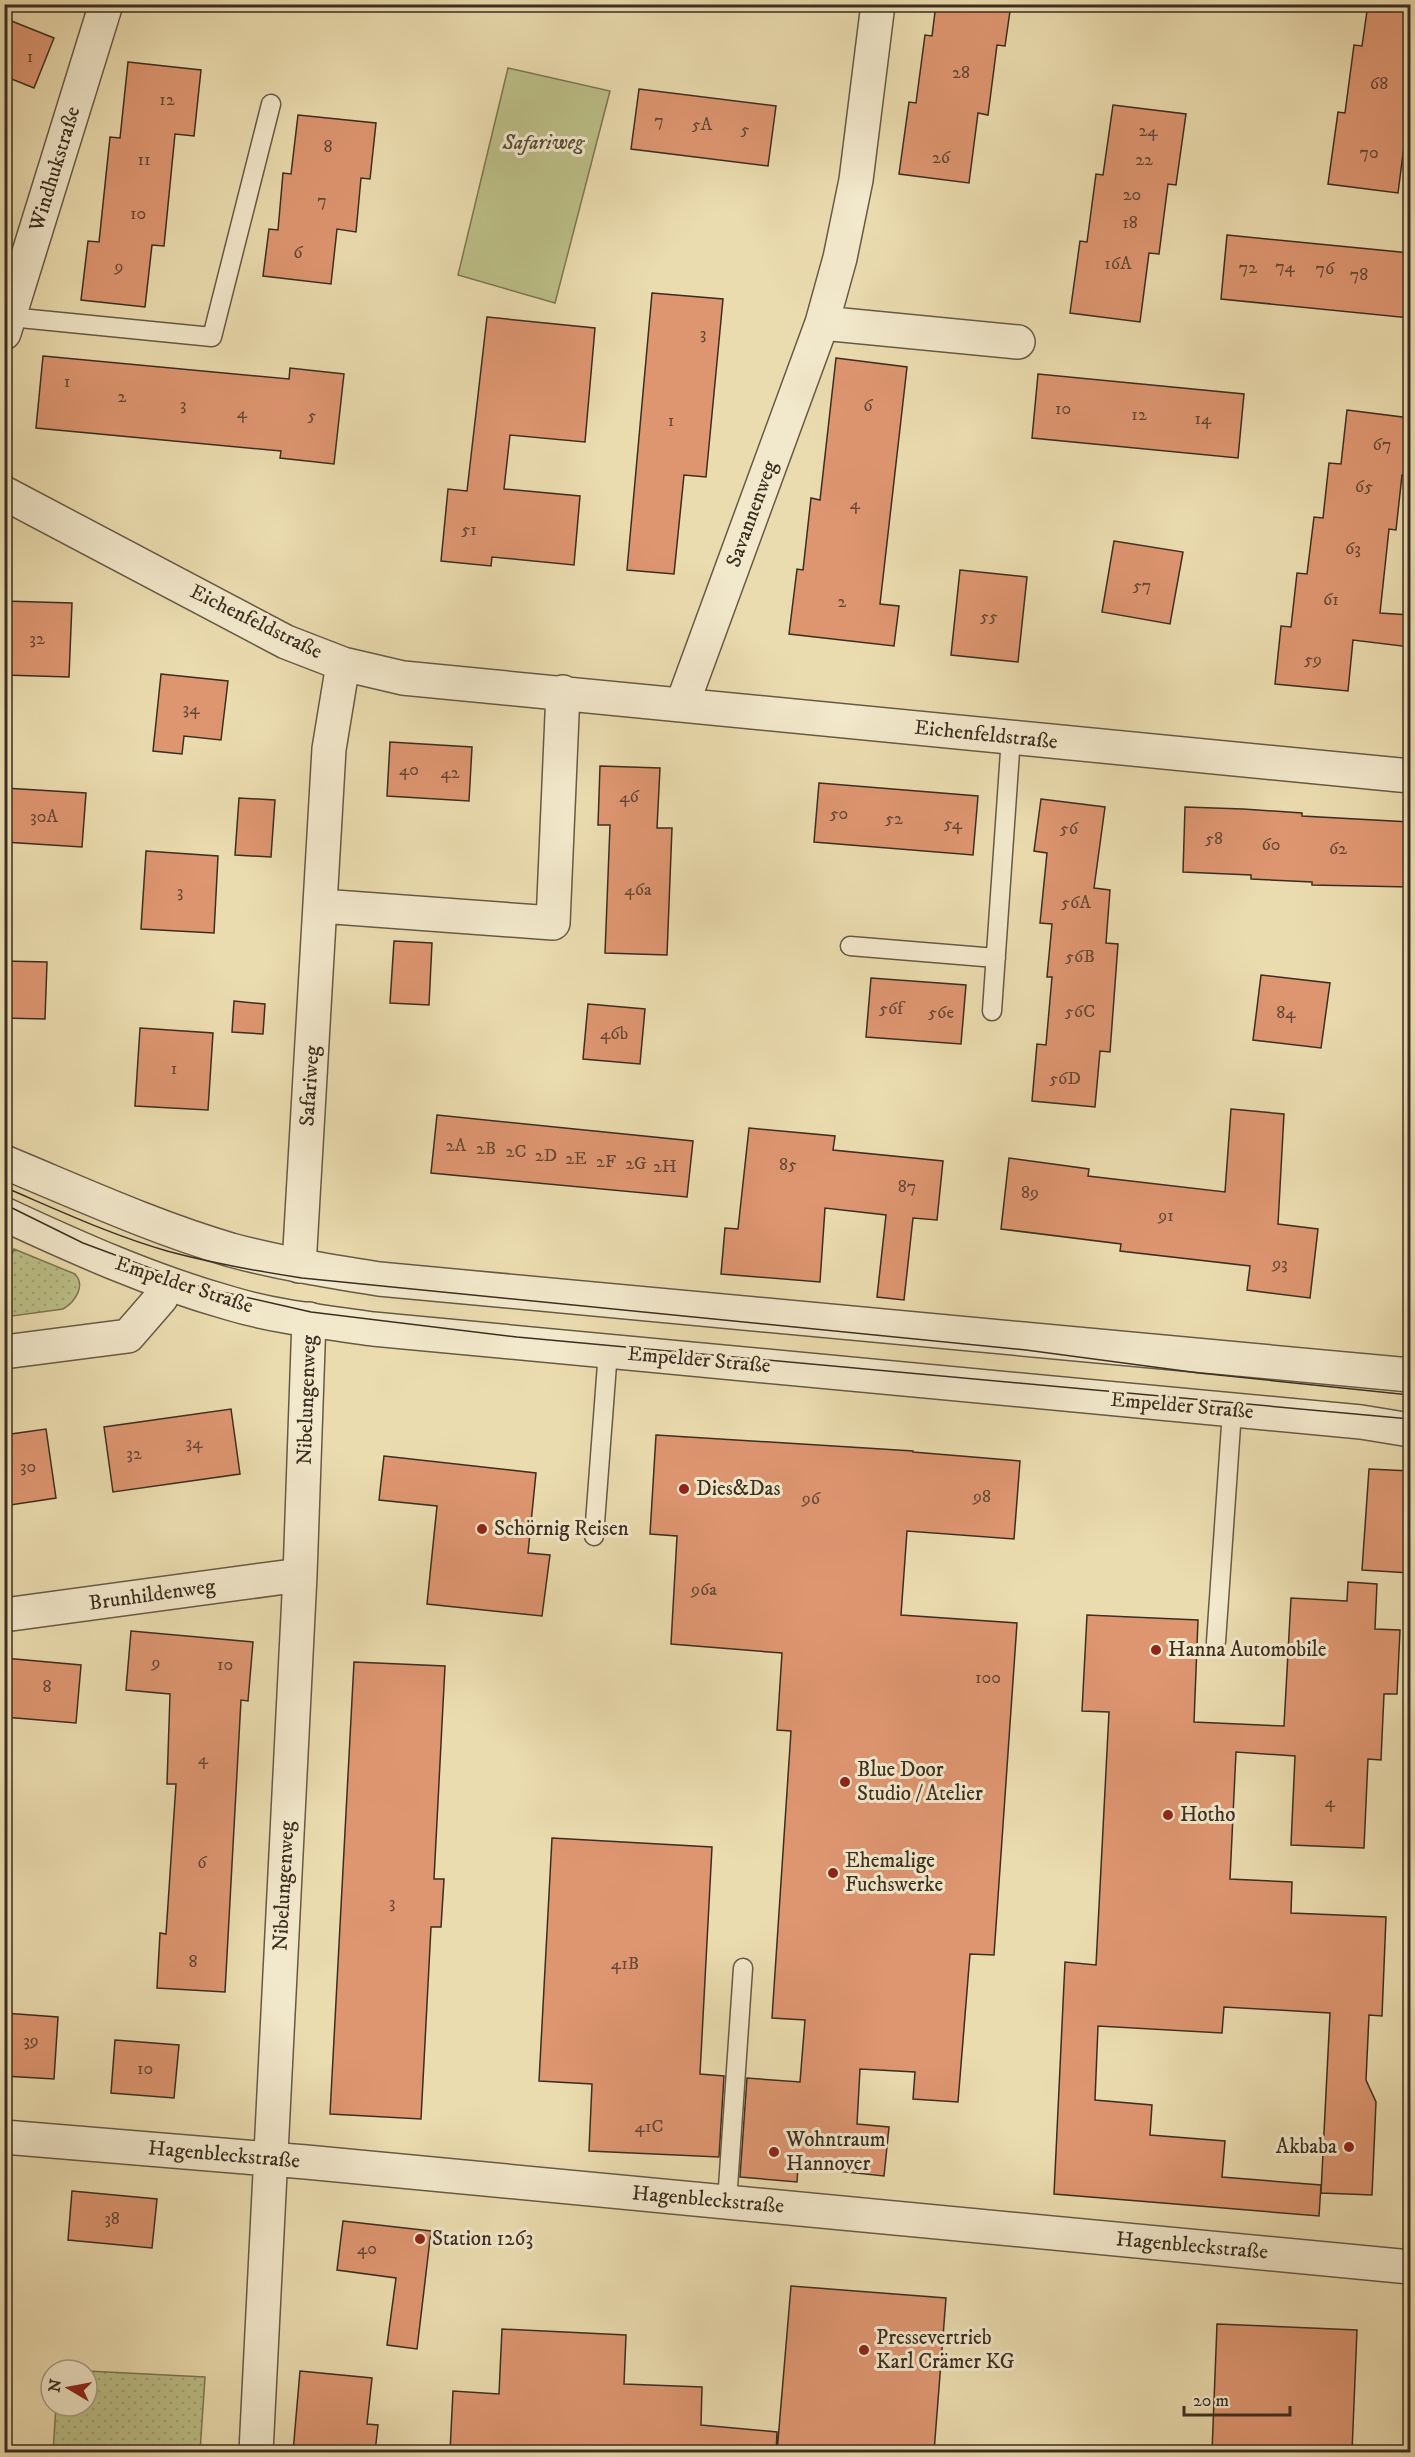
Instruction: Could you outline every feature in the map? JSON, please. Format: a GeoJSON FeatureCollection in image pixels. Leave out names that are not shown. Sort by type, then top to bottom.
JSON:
{"type":"FeatureCollection","features":[{"type":"Feature","properties":{"kind":"street","name":"Windhukstraße"},"geometry":{"type":"LineString","coordinates":[[7,325],[106,4]]}},
{"type":"Feature","properties":{"kind":"street","name":"Savannenweg"},"geometry":{"type":"LineString","coordinates":[[682,705],[822,323],[840,258],[856,180],[878,4]]}},
{"type":"Feature","properties":{"kind":"street"},"geometry":{"type":"LineString","coordinates":[[822,323],[1018,342]]}},
{"type":"Feature","properties":{"kind":"street","name":"Eichenfeldstraße"},"geometry":{"type":"LineString","coordinates":[[4,493],[286,642],[343,664],[403,678],[1410,776]]}},
{"type":"Feature","properties":{"kind":"street","name":"Safariweg"},"geometry":{"type":"LineString","coordinates":[[309,1319],[299,1266],[329,749],[343,664]]}},
{"type":"Feature","properties":{"kind":"street"},"geometry":{"type":"LineString","coordinates":[[321,906],[553,923],[563,692]]}},
{"type":"Feature","properties":{"kind":"street"},"geometry":{"type":"LineString","coordinates":[[4,1162],[99,1201],[220,1246],[299,1266],[411,1283],[1410,1375]]}},
{"type":"Feature","properties":{"kind":"street","name":"Empelder Straße"},"geometry":{"type":"LineString","coordinates":[[4,1214],[76,1248],[166,1283],[231,1304],[373,1329],[1361,1422],[1410,1430]]}},
{"type":"Feature","properties":{"kind":"street"},"geometry":{"type":"LineString","coordinates":[[4,1352],[128,1336],[161,1298],[166,1283]]}},
{"type":"Feature","properties":{"kind":"street","name":"Nibelungenweg"},"geometry":{"type":"LineString","coordinates":[[256,2452],[300,1575],[309,1319]]}},
{"type":"Feature","properties":{"kind":"street","name":"Brunhildenweg"},"geometry":{"type":"LineString","coordinates":[[4,1616],[300,1575]]}},
{"type":"Feature","properties":{"kind":"street","name":"Hagenbleckstraße"},"geometry":{"type":"LineString","coordinates":[[4,2137],[270,2159],[1410,2267]]}},
{"type":"Feature","properties":{"kind":"lane"},"geometry":{"type":"LineString","coordinates":[[7,325],[212,337],[271,104]]}},
{"type":"Feature","properties":{"kind":"lane"},"geometry":{"type":"LineString","coordinates":[[992,1011],[1011,737]]}},
{"type":"Feature","properties":{"kind":"lane"},"geometry":{"type":"LineString","coordinates":[[850,946],[996,958]]}},
{"type":"Feature","properties":{"kind":"lane"},"geometry":{"type":"LineString","coordinates":[[594,1536],[608,1351]]}},
{"type":"Feature","properties":{"kind":"lane"},"geometry":{"type":"LineString","coordinates":[[1216,1642],[1232,1411]]}},
{"type":"Feature","properties":{"kind":"lane"},"geometry":{"type":"LineString","coordinates":[[727,2202],[743,1968]]}},
{"type":"Feature","properties":{"kind":"green space","name":"Safariweg"},"geometry":{"type":"Polygon","coordinates":[[[508,68],[610,91],[555,303],[458,275],[508,68]]]}},
{"type":"Feature","properties":{"kind":"green space"},"geometry":{"type":"Polygon","coordinates":[[[14,1249],[75,1274],[79,1289],[75,1298],[63,1309],[5,1317],[5,1272],[14,1249]]]}},
{"type":"Feature","properties":{"kind":"green space"},"geometry":{"type":"Polygon","coordinates":[[[99,2372],[205,2377],[200,2452],[53,2452],[55,2418],[99,2418],[99,2372]]]}},
{"type":"Feature","properties":{"kind":"building"},"geometry":{"type":"Polygon","coordinates":[[[936,4],[1011,4],[1005,46],[997,45],[988,115],[978,113],[969,183],[899,174],[909,102],[916,103],[925,35],[932,36],[936,4]]]}},
{"type":"Feature","properties":{"kind":"building"},"geometry":{"type":"Polygon","coordinates":[[[1368,4],[1410,4],[1410,124],[1407,123],[1398,193],[1328,184],[1338,112],[1345,113],[1354,45],[1362,46],[1368,4]]]}},
{"type":"Feature","properties":{"kind":"building"},"geometry":{"type":"Polygon","coordinates":[[[4,18],[54,38],[34,88],[4,76],[4,18]]]}},
{"type":"Feature","properties":{"kind":"building"},"geometry":{"type":"Polygon","coordinates":[[[128,62],[201,70],[194,136],[175,134],[164,246],[152,245],[145,307],[81,300],[88,241],[99,242],[110,137],[120,138],[128,62]]]}},
{"type":"Feature","properties":{"kind":"building"},"geometry":{"type":"Polygon","coordinates":[[[639,89],[776,106],[768,166],[631,149],[639,89]]]}},
{"type":"Feature","properties":{"kind":"building"},"geometry":{"type":"Polygon","coordinates":[[[1113,105],[1186,114],[1176,185],[1168,184],[1159,254],[1149,253],[1140,322],[1070,313],[1080,241],[1087,242],[1096,174],[1103,175],[1113,105]]]}},
{"type":"Feature","properties":{"kind":"building"},"geometry":{"type":"Polygon","coordinates":[[[298,115],[376,123],[370,179],[361,178],[356,232],[337,229],[331,284],[263,276],[269,229],[278,230],[283,173],[291,174],[298,115]]]}},
{"type":"Feature","properties":{"kind":"building"},"geometry":{"type":"Polygon","coordinates":[[[1227,235],[1410,253],[1410,318],[1221,299],[1227,235]]]}},
{"type":"Feature","properties":{"kind":"building"},"geometry":{"type":"Polygon","coordinates":[[[652,293],[723,299],[706,477],[684,475],[674,574],[627,570],[652,293]]]}},
{"type":"Feature","properties":{"kind":"building"},"geometry":{"type":"Polygon","coordinates":[[[487,317],[595,328],[585,442],[510,435],[504,489],[580,496],[574,565],[492,557],[491,566],[441,561],[448,489],[467,491],[487,317]]]}},
{"type":"Feature","properties":{"kind":"building"},"geometry":{"type":"Polygon","coordinates":[[[43,356],[289,379],[290,368],[344,374],[334,464],[280,458],[281,451],[36,428],[43,356]]]}},
{"type":"Feature","properties":{"kind":"building"},"geometry":{"type":"Polygon","coordinates":[[[836,358],[907,367],[880,604],[899,606],[894,646],[789,634],[797,569],[803,570],[811,498],[820,500],[836,358]]]}},
{"type":"Feature","properties":{"kind":"building"},"geometry":{"type":"Polygon","coordinates":[[[1038,374],[1244,394],[1238,458],[1032,438],[1038,374]]]}},
{"type":"Feature","properties":{"kind":"building"},"geometry":{"type":"Polygon","coordinates":[[[1347,410],[1410,418],[1410,476],[1402,475],[1396,530],[1389,529],[1380,613],[1410,615],[1410,647],[1353,640],[1348,691],[1275,684],[1281,626],[1291,627],[1297,573],[1307,574],[1314,517],[1323,518],[1329,463],[1341,464],[1347,410]]]}},
{"type":"Feature","properties":{"kind":"building"},"geometry":{"type":"Polygon","coordinates":[[[1114,541],[1183,552],[1170,624],[1102,612],[1114,541]]]}},
{"type":"Feature","properties":{"kind":"building"},"geometry":{"type":"Polygon","coordinates":[[[960,570],[1027,577],[1018,662],[951,655],[960,570]]]}},
{"type":"Feature","properties":{"kind":"building"},"geometry":{"type":"Polygon","coordinates":[[[4,601],[72,603],[69,677],[4,675],[4,601]]]}},
{"type":"Feature","properties":{"kind":"building"},"geometry":{"type":"Polygon","coordinates":[[[161,674],[228,681],[221,740],[184,736],[182,754],[153,751],[161,674]]]}},
{"type":"Feature","properties":{"kind":"building"},"geometry":{"type":"Polygon","coordinates":[[[390,742],[472,747],[469,801],[387,796],[390,742]]]}},
{"type":"Feature","properties":{"kind":"building"},"geometry":{"type":"Polygon","coordinates":[[[600,766],[660,768],[657,828],[672,828],[667,955],[605,953],[610,825],[598,825],[600,766]]]}},
{"type":"Feature","properties":{"kind":"building"},"geometry":{"type":"Polygon","coordinates":[[[819,783],[978,796],[973,855],[814,842],[819,783]]]}},
{"type":"Feature","properties":{"kind":"building"},"geometry":{"type":"Polygon","coordinates":[[[4,788],[86,793],[82,847],[4,842],[4,788]]]}},
{"type":"Feature","properties":{"kind":"building"},"geometry":{"type":"Polygon","coordinates":[[[239,798],[275,800],[271,857],[235,855],[239,798]]]}},
{"type":"Feature","properties":{"kind":"building"},"geometry":{"type":"Polygon","coordinates":[[[1041,799],[1105,807],[1094,888],[1110,890],[1106,943],[1118,944],[1110,1052],[1100,1051],[1095,1107],[1032,1101],[1037,1044],[1046,1045],[1052,977],[1047,977],[1052,924],[1040,923],[1047,853],[1034,851],[1041,799]]]}},
{"type":"Feature","properties":{"kind":"building"},"geometry":{"type":"Polygon","coordinates":[[[1185,807],[1243,809],[1302,813],[1302,816],[1410,822],[1410,887],[1312,885],[1312,882],[1251,879],[1251,875],[1183,872],[1185,807]]]}},
{"type":"Feature","properties":{"kind":"building"},"geometry":{"type":"Polygon","coordinates":[[[146,851],[218,856],[214,933],[141,929],[146,851]]]}},
{"type":"Feature","properties":{"kind":"building"},"geometry":{"type":"Polygon","coordinates":[[[394,941],[432,943],[429,1005],[390,1003],[394,941]]]}},
{"type":"Feature","properties":{"kind":"building"},"geometry":{"type":"Polygon","coordinates":[[[4,961],[47,962],[45,1019],[4,1018],[4,961]]]}},
{"type":"Feature","properties":{"kind":"building"},"geometry":{"type":"Polygon","coordinates":[[[1261,975],[1330,983],[1321,1048],[1253,1040],[1261,975]]]}},
{"type":"Feature","properties":{"kind":"building"},"geometry":{"type":"Polygon","coordinates":[[[871,978],[966,985],[961,1044],[866,1037],[871,978]]]}},
{"type":"Feature","properties":{"kind":"building"},"geometry":{"type":"Polygon","coordinates":[[[234,1001],[265,1004],[263,1034],[232,1032],[234,1001]]]}},
{"type":"Feature","properties":{"kind":"building"},"geometry":{"type":"Polygon","coordinates":[[[588,1004],[645,1009],[640,1064],[583,1059],[588,1004]]]}},
{"type":"Feature","properties":{"kind":"building"},"geometry":{"type":"Polygon","coordinates":[[[140,1028],[213,1033],[208,1110],[135,1106],[140,1028]]]}},
{"type":"Feature","properties":{"kind":"building"},"geometry":{"type":"Polygon","coordinates":[[[1231,1109],[1284,1114],[1278,1224],[1318,1229],[1310,1298],[1247,1290],[1250,1266],[1120,1251],[1121,1244],[1001,1229],[1009,1158],[1089,1169],[1088,1176],[1225,1192],[1231,1109]]]}},
{"type":"Feature","properties":{"kind":"building"},"geometry":{"type":"Polygon","coordinates":[[[437,1115],[693,1141],[687,1197],[431,1173],[437,1115]]]}},
{"type":"Feature","properties":{"kind":"building"},"geometry":{"type":"Polygon","coordinates":[[[749,1128],[835,1136],[833,1150],[943,1161],[937,1220],[913,1218],[904,1300],[877,1297],[886,1215],[825,1208],[820,1282],[721,1274],[725,1228],[738,1229],[749,1128]]]}},
{"type":"Feature","properties":{"kind":"building"},"geometry":{"type":"Polygon","coordinates":[[[231,1409],[240,1474],[113,1492],[104,1427],[231,1409]]]}},
{"type":"Feature","properties":{"kind":"building"},"geometry":{"type":"Polygon","coordinates":[[[46,1429],[56,1498],[4,1506],[4,1435],[46,1429]]]}},
{"type":"Feature","properties":{"kind":"building"},"geometry":{"type":"Polygon","coordinates":[[[656,1435],[913,1451],[1020,1461],[1014,1539],[907,1531],[901,1615],[1017,1623],[994,1955],[970,1954],[958,2102],[913,2099],[915,2072],[860,2069],[857,2124],[889,2127],[884,2176],[798,2167],[797,2182],[740,2177],[747,2078],[800,2082],[805,2020],[772,2018],[791,1731],[777,1730],[782,1653],[671,1644],[677,1536],[650,1534],[656,1435]]]}},
{"type":"Feature","properties":{"kind":"building","name":"Schörnig Reisen"},"geometry":{"type":"Polygon","coordinates":[[[384,1456],[536,1473],[528,1553],[550,1555],[542,1616],[427,1604],[437,1506],[379,1500],[384,1456]]]}},
{"type":"Feature","properties":{"kind":"building"},"geometry":{"type":"Polygon","coordinates":[[[1369,1469],[1410,1471],[1410,1573],[1362,1570],[1369,1469]]]}},
{"type":"Feature","properties":{"kind":"building"},"geometry":{"type":"Polygon","coordinates":[[[1348,1582],[1377,1584],[1375,1629],[1400,1630],[1397,1694],[1384,1694],[1381,1760],[1368,1759],[1364,1848],[1291,1845],[1295,1756],[1236,1752],[1230,1879],[1292,1882],[1291,1913],[1386,1917],[1382,2016],[1369,2015],[1366,2080],[1376,2102],[1372,2195],[1321,2193],[1330,2013],[1224,2007],[1222,2033],[1098,2026],[1095,2100],[1152,2105],[1150,2135],[1225,2141],[1222,2177],[1321,2185],[1319,2216],[1054,2194],[1065,1962],[1096,1965],[1109,1712],[1082,1711],[1087,1615],[1198,1620],[1194,1722],[1284,1726],[1291,1598],[1347,1601],[1348,1582]]]}},
{"type":"Feature","properties":{"kind":"building"},"geometry":{"type":"Polygon","coordinates":[[[131,1631],[253,1642],[248,1701],[241,1700],[225,1992],[157,1988],[160,1933],[166,1934],[176,1784],[167,1784],[170,1694],[126,1690],[131,1631]]]}},
{"type":"Feature","properties":{"kind":"building"},"geometry":{"type":"Polygon","coordinates":[[[4,1658],[81,1665],[76,1723],[4,1717],[4,1658]]]}},
{"type":"Feature","properties":{"kind":"building"},"geometry":{"type":"Polygon","coordinates":[[[354,1662],[445,1666],[434,1879],[444,1879],[441,1927],[431,1927],[421,2119],[330,2114],[354,1662]]]}},
{"type":"Feature","properties":{"kind":"building"},"geometry":{"type":"Polygon","coordinates":[[[552,1838],[712,1847],[700,2074],[724,2076],[719,2157],[589,2151],[592,2084],[539,2081],[552,1838]]]}},
{"type":"Feature","properties":{"kind":"building"},"geometry":{"type":"Polygon","coordinates":[[[4,2013],[58,2017],[54,2079],[4,2076],[4,2013]]]}},
{"type":"Feature","properties":{"kind":"building"},"geometry":{"type":"Polygon","coordinates":[[[115,2040],[179,2045],[174,2098],[111,2093],[115,2040]]]}},
{"type":"Feature","properties":{"kind":"building"},"geometry":{"type":"Polygon","coordinates":[[[72,2191],[157,2199],[152,2248],[68,2240],[72,2191]]]}},
{"type":"Feature","properties":{"kind":"building"},"geometry":{"type":"Polygon","coordinates":[[[343,2221],[431,2231],[417,2349],[387,2345],[396,2278],[337,2270],[343,2221]]]}},
{"type":"Feature","properties":{"kind":"building","name":"Pressevertrieb Karl Crämer KG"},"geometry":{"type":"Polygon","coordinates":[[[791,2286],[946,2298],[934,2452],[777,2452],[791,2286]]]}},
{"type":"Feature","properties":{"kind":"building"},"geometry":{"type":"Polygon","coordinates":[[[1217,2324],[1357,2330],[1352,2452],[1212,2452],[1217,2324]]]}},
{"type":"Feature","properties":{"kind":"building"},"geometry":{"type":"Polygon","coordinates":[[[502,2329],[626,2335],[624,2384],[702,2387],[701,2425],[777,2432],[776,2452],[450,2452],[453,2391],[499,2394],[502,2329]]]}},
{"type":"Feature","properties":{"kind":"building"},"geometry":{"type":"Polygon","coordinates":[[[300,2371],[372,2378],[367,2424],[378,2425],[375,2452],[293,2452],[300,2371]]]}},
{"type":"Feature","properties":{"kind":"tram line"},"geometry":{"type":"LineString","coordinates":[[4,1187],[146,1245],[200,1259],[302,1278],[1026,1350],[1199,1373],[1410,1395]]}},
{"type":"Feature","properties":{"kind":"tram line"},"geometry":{"type":"LineString","coordinates":[[4,1204],[83,1243],[201,1287],[311,1312],[517,1337],[1410,1419]]}},
{"type":"Feature","properties":{"kind":"place","name":"Dies&Das"},"geometry":{"type":"Point","coordinates":[684,1489]}},
{"type":"Feature","properties":{"kind":"place","name":"Schörnig Reisen"},"geometry":{"type":"Point","coordinates":[482,1529]}},
{"type":"Feature","properties":{"kind":"place","name":"Hanna Automobile"},"geometry":{"type":"Point","coordinates":[1156,1650]}},
{"type":"Feature","properties":{"kind":"place","name":"Blue Door Studio / Atelier"},"geometry":{"type":"Point","coordinates":[845,1782]}},
{"type":"Feature","properties":{"kind":"place","name":"Hotho"},"geometry":{"type":"Point","coordinates":[1168,1815]}},
{"type":"Feature","properties":{"kind":"place","name":"Ehemalige Fuchswerke"},"geometry":{"type":"Point","coordinates":[833,1873]}},
{"type":"Feature","properties":{"kind":"place","name":"Akbaba"},"geometry":{"type":"Point","coordinates":[1349,2147]}},
{"type":"Feature","properties":{"kind":"place","name":"Wohntraum Hannover"},"geometry":{"type":"Point","coordinates":[774,2152]}},
{"type":"Feature","properties":{"kind":"place","name":"Station 1263"},"geometry":{"type":"Point","coordinates":[420,2239]}},
{"type":"Feature","properties":{"kind":"place","name":"Pressevertrieb Karl Crämer KG"},"geometry":{"type":"Point","coordinates":[864,2350]}}]}
